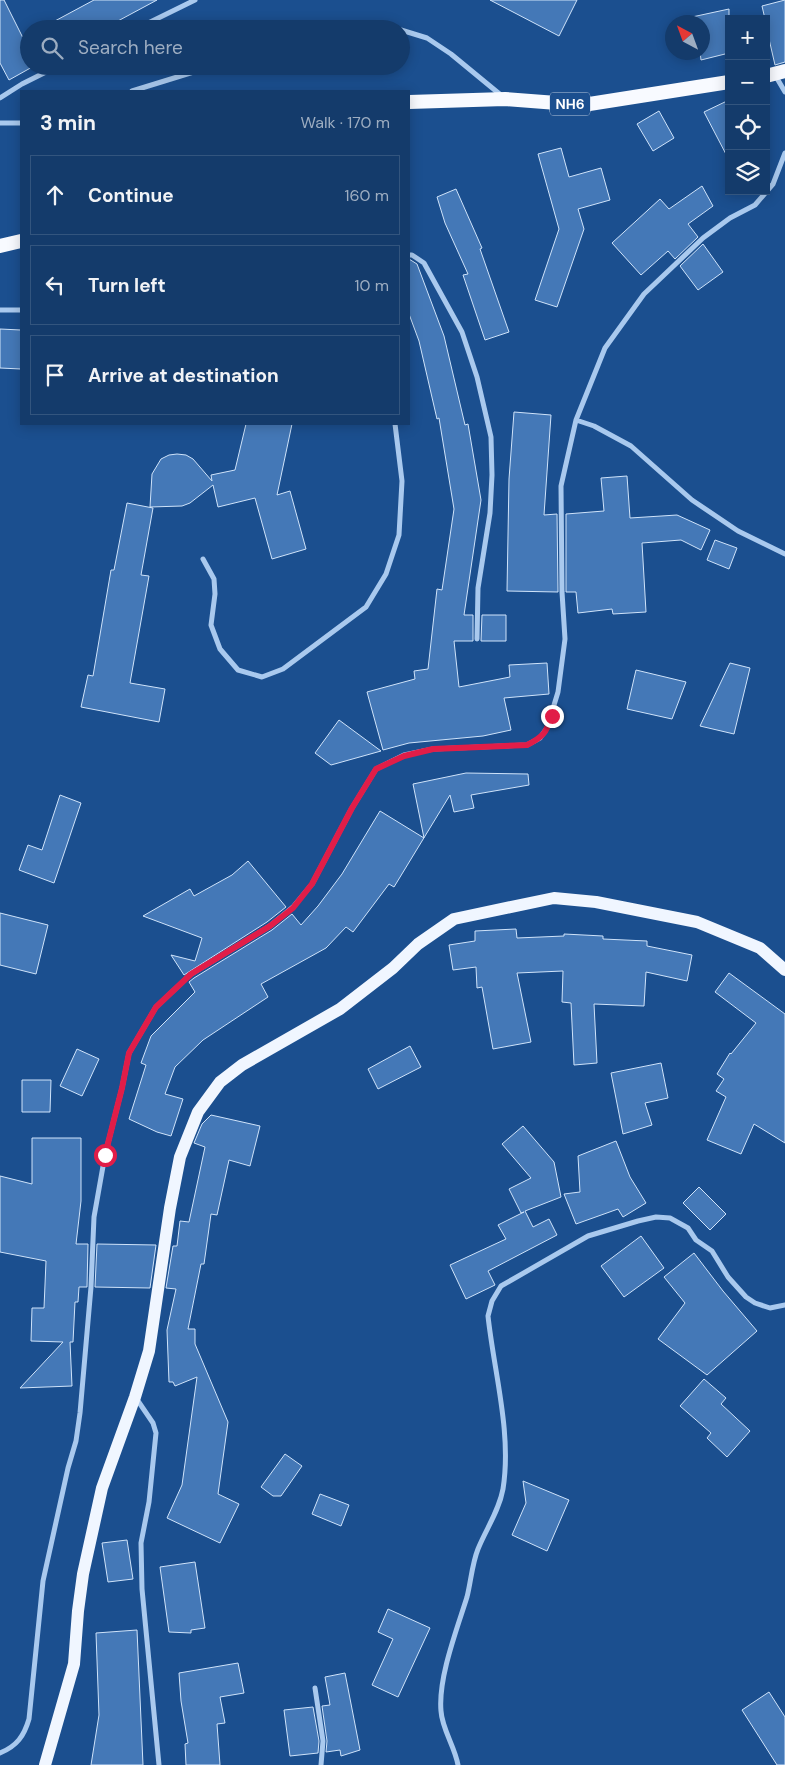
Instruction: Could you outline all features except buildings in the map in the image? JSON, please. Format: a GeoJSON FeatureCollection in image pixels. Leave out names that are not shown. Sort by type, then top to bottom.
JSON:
{"type":"FeatureCollection","features":[{"type":"Feature","properties":{"kind":"highway","name":"NH6"},"geometry":{"type":"LineString","coordinates":[[410,102],[505,99],[583,105],[725,83]]}},
{"type":"Feature","properties":{"kind":"highway"},"geometry":{"type":"LineString","coordinates":[[0,246],[20,241]]}},
{"type":"Feature","properties":{"kind":"main road"},"geometry":{"type":"LineString","coordinates":[[45,1765],[74,1664],[83,1574],[102,1488],[135,1397],[149,1351],[170,1208],[180,1158],[198,1112],[220,1082],[242,1065],[340,1009],[393,968],[418,944],[454,919],[554,898],[596,902],[697,922],[760,948],[785,970]]}},
{"type":"Feature","properties":{"kind":"street"},"geometry":{"type":"LineString","coordinates":[[154,20],[195,0]]}},
{"type":"Feature","properties":{"kind":"street"},"geometry":{"type":"LineString","coordinates":[[410,33],[427,38],[451,54],[505,99]]}},
{"type":"Feature","properties":{"kind":"street"},"geometry":{"type":"LineString","coordinates":[[775,74],[785,92]]}},
{"type":"Feature","properties":{"kind":"street"},"geometry":{"type":"LineString","coordinates":[[0,98],[40,75]]}},
{"type":"Feature","properties":{"kind":"street"},"geometry":{"type":"LineString","coordinates":[[135,90],[184,75]]}},
{"type":"Feature","properties":{"kind":"street"},"geometry":{"type":"LineString","coordinates":[[0,123],[20,123]]}},
{"type":"Feature","properties":{"kind":"street"},"geometry":{"type":"LineString","coordinates":[[0,1753],[17,1743],[25,1733],[29,1719],[43,1581],[68,1468],[76,1441],[80,1413],[91,1287],[94,1217],[105,1155],[129,1053],[156,1007],[191,974],[270,926],[293,908],[312,884],[352,808],[376,769],[404,756],[433,749],[527,745],[540,738],[552,716],[558,692],[565,639],[562,592],[561,486],[576,420],[605,348],[644,294],[703,238],[730,218],[755,205],[773,184],[785,153]]}},
{"type":"Feature","properties":{"kind":"street"},"geometry":{"type":"LineString","coordinates":[[410,255],[424,263],[462,332],[477,376],[491,437],[490,513],[478,588],[477,639]]}},
{"type":"Feature","properties":{"kind":"street"},"geometry":{"type":"LineString","coordinates":[[0,310],[20,310]]}},
{"type":"Feature","properties":{"kind":"street"},"geometry":{"type":"LineString","coordinates":[[576,420],[594,426],[631,446],[692,500],[738,531],[785,554]]}},
{"type":"Feature","properties":{"kind":"street"},"geometry":{"type":"LineString","coordinates":[[203,559],[214,579],[215,594],[211,624],[220,650],[238,670],[262,677],[283,669],[366,607],[386,574],[399,535],[402,482],[395,425]]}},
{"type":"Feature","properties":{"kind":"street"},"geometry":{"type":"LineString","coordinates":[[458,1765],[441,1712],[441,1688],[468,1594],[478,1549],[497,1509],[502,1492],[505,1470],[505,1442],[488,1316],[492,1300],[501,1286],[588,1236],[638,1220],[656,1217],[670,1218],[688,1228],[696,1240],[712,1251],[728,1277],[746,1297],[770,1308],[785,1305]]}},
{"type":"Feature","properties":{"kind":"street"},"geometry":{"type":"LineString","coordinates":[[135,1397],[153,1423],[156,1433],[141,1543],[142,1589],[158,1765]]}},
{"type":"Feature","properties":{"kind":"street"},"geometry":{"type":"LineString","coordinates":[[315,1688],[323,1741],[321,1765]]}},
{"type":"Feature","properties":{"kind":"route"},"geometry":{"type":"LineString","coordinates":[[105,1155],[129,1053],[156,1007],[191,974],[270,926],[293,908],[312,884],[352,808],[376,769],[404,756],[433,749],[527,745],[540,738],[552,716]]}}]}
